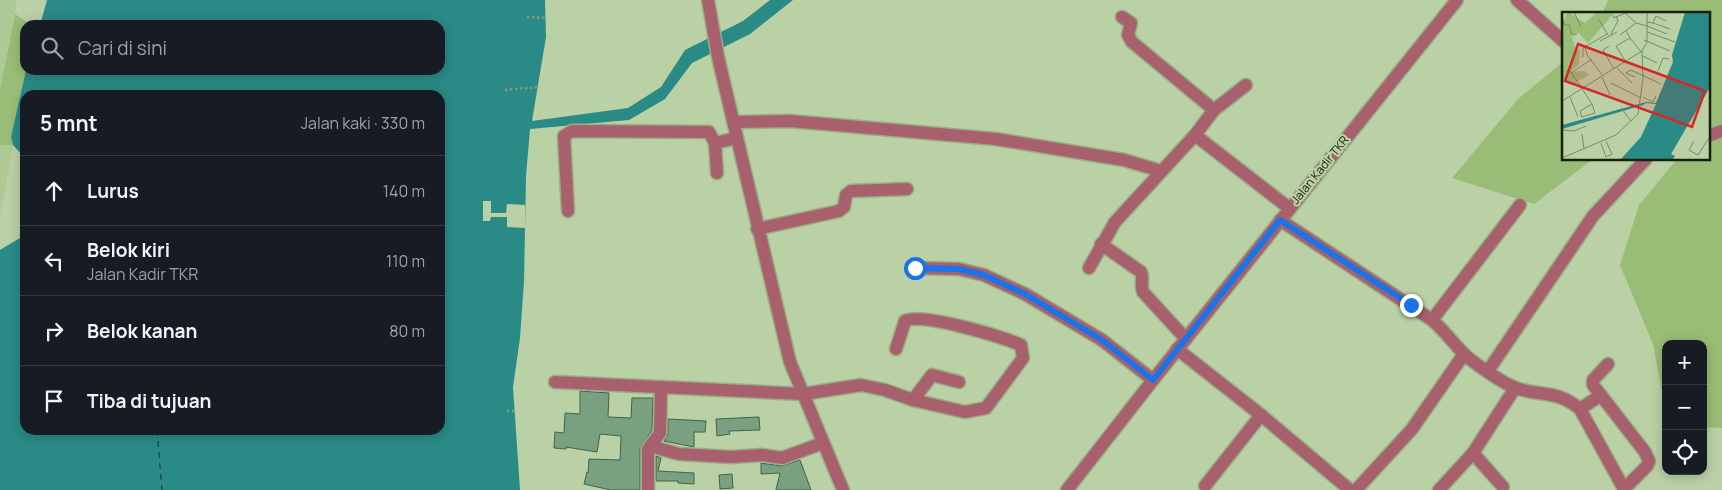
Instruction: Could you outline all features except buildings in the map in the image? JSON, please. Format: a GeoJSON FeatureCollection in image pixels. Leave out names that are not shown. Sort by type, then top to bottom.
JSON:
{"type":"FeatureCollection","features":[{"type":"Feature","properties":{"kind":"street"},"geometry":{"type":"LineString","coordinates":[[708,0],[718,57],[757,229],[790,362],[843,490]]}},
{"type":"Feature","properties":{"kind":"street","name":"Jalan Kadir TKR"},"geometry":{"type":"LineString","coordinates":[[1075,487],[1177,349],[1457,0]]}},
{"type":"Feature","properties":{"kind":"street"},"geometry":{"type":"LineString","coordinates":[[1517,0],[1562,40]]}},
{"type":"Feature","properties":{"kind":"street"},"geometry":{"type":"LineString","coordinates":[[1122,17],[1131,23],[1128,35],[1132,42],[1214,110]]}},
{"type":"Feature","properties":{"kind":"street"},"geometry":{"type":"LineString","coordinates":[[1090,268],[1114,222],[1195,135],[1214,110],[1246,85]]}},
{"type":"Feature","properties":{"kind":"street"},"geometry":{"type":"LineString","coordinates":[[734,122],[790,121],[996,140],[1124,160],[1161,171]]}},
{"type":"Feature","properties":{"kind":"street"},"geometry":{"type":"LineString","coordinates":[[568,211],[564,136],[572,130],[709,132],[715,143],[717,173]]}},
{"type":"Feature","properties":{"kind":"street"},"geometry":{"type":"LineString","coordinates":[[1710,135],[1722,131]]}},
{"type":"Feature","properties":{"kind":"street"},"geometry":{"type":"LineString","coordinates":[[1195,135],[1289,208]]}},
{"type":"Feature","properties":{"kind":"street"},"geometry":{"type":"LineString","coordinates":[[715,143],[737,138]]}},
{"type":"Feature","properties":{"kind":"street"},"geometry":{"type":"LineString","coordinates":[[1488,371],[1594,216],[1645,160]]}},
{"type":"Feature","properties":{"kind":"street"},"geometry":{"type":"LineString","coordinates":[[757,229],[839,211],[844,207],[846,195],[851,191],[907,189]]}},
{"type":"Feature","properties":{"kind":"street"},"geometry":{"type":"LineString","coordinates":[[1432,320],[1520,205]]}},
{"type":"Feature","properties":{"kind":"street"},"geometry":{"type":"LineString","coordinates":[[1280,220],[1432,320],[1449,335],[1464,354],[1515,388],[1557,395],[1569,400],[1580,409],[1624,490],[1647,466],[1648,458],[1601,395],[1593,380],[1608,364]]}},
{"type":"Feature","properties":{"kind":"street"},"geometry":{"type":"LineString","coordinates":[[1101,244],[1141,272],[1143,292],[1186,338]]}},
{"type":"Feature","properties":{"kind":"street"},"geometry":{"type":"LineString","coordinates":[[915,268],[959,269],[984,275],[1025,294],[1102,340],[1153,380]]}},
{"type":"Feature","properties":{"kind":"street"},"geometry":{"type":"LineString","coordinates":[[555,382],[803,394],[861,385],[885,390],[912,400],[965,412],[986,408],[1023,358],[1024,352],[1021,346],[1001,338],[955,325],[913,319],[906,321],[896,349]]}},
{"type":"Feature","properties":{"kind":"street"},"geometry":{"type":"LineString","coordinates":[[1177,349],[1261,415],[1350,490]]}},
{"type":"Feature","properties":{"kind":"street"},"geometry":{"type":"LineString","coordinates":[[1356,490],[1412,429],[1464,354]]}},
{"type":"Feature","properties":{"kind":"street"},"geometry":{"type":"LineString","coordinates":[[912,400],[932,375],[959,382]]}},
{"type":"Feature","properties":{"kind":"street"},"geometry":{"type":"LineString","coordinates":[[648,490],[648,449],[660,433],[661,387]]}},
{"type":"Feature","properties":{"kind":"street"},"geometry":{"type":"LineString","coordinates":[[1439,490],[1473,453],[1515,388]]}},
{"type":"Feature","properties":{"kind":"street"},"geometry":{"type":"LineString","coordinates":[[1580,409],[1601,395]]}},
{"type":"Feature","properties":{"kind":"street"},"geometry":{"type":"LineString","coordinates":[[1205,486],[1261,415]]}},
{"type":"Feature","properties":{"kind":"street"},"geometry":{"type":"LineString","coordinates":[[650,446],[679,454],[731,457],[762,455],[782,458],[823,443]]}},
{"type":"Feature","properties":{"kind":"street"},"geometry":{"type":"LineString","coordinates":[[1473,453],[1503,487]]}},
{"type":"Feature","properties":{"kind":"path"},"geometry":{"type":"LineString","coordinates":[[527,17],[546,18]]}},
{"type":"Feature","properties":{"kind":"path"},"geometry":{"type":"LineString","coordinates":[[505,90],[537,87]]}},
{"type":"Feature","properties":{"kind":"path"},"geometry":{"type":"LineString","coordinates":[[507,411],[516,411]]}},
{"type":"Feature","properties":{"kind":"shaded area"},"geometry":{"type":"Polygon","coordinates":[[[0,0],[17,0],[0,90],[0,0]]]}},
{"type":"Feature","properties":{"kind":"shaded area"},"geometry":{"type":"Polygon","coordinates":[[[1608,0],[1722,0],[1722,428],[1707,427],[1707,340],[1662,340],[1662,391],[1653,344],[1620,265],[1639,205],[1676,160],[1710,160],[1710,12],[1603,12],[1608,0]]]}},
{"type":"Feature","properties":{"kind":"shaded area"},"geometry":{"type":"Polygon","coordinates":[[[15,14],[24,20],[20,20],[20,75],[25,75],[11,137],[13,145],[1,145],[0,149],[0,90],[15,14]]]}},
{"type":"Feature","properties":{"kind":"shaded area"},"geometry":{"type":"Polygon","coordinates":[[[1562,63],[1562,160],[1592,160],[1534,204],[1452,178],[1518,99],[1562,63]]]}},
{"type":"Feature","properties":{"kind":"shaded area"},"geometry":{"type":"Polygon","coordinates":[[[1,145],[13,145],[0,215],[0,149],[1,145]]]}},
{"type":"Feature","properties":{"kind":"water"},"geometry":{"type":"Polygon","coordinates":[[[47,0],[545,0],[546,37],[532,121],[628,108],[661,87],[685,50],[743,21],[770,0],[793,0],[750,34],[692,63],[665,99],[629,120],[530,129],[526,176],[524,282],[520,338],[513,387],[520,490],[0,490],[0,250],[20,238],[20,435],[445,435],[445,90],[22,90],[25,75],[445,75],[445,20],[41,20],[47,0]]]}},
{"type":"Feature","properties":{"kind":"water"},"geometry":{"type":"Polygon","coordinates":[[[20,97],[20,153],[13,145],[11,137],[20,97]]]}},
{"type":"Feature","properties":{"kind":"pier"},"geometry":{"type":"Polygon","coordinates":[[[483,201],[491,201],[491,213],[506,213],[507,204],[525,205],[525,228],[507,227],[507,217],[491,217],[490,221],[483,221],[483,201]]]}},
{"type":"Feature","properties":{"kind":"ferry route"},"geometry":{"type":"LineString","coordinates":[[157,435],[162,490]]}},
{"type":"Feature","properties":{"kind":"route"},"geometry":{"type":"LineString","coordinates":[[915,268],[959,269],[984,275],[1025,294],[1102,340],[1153,380],[1280,220],[1411,305]]}}]}
